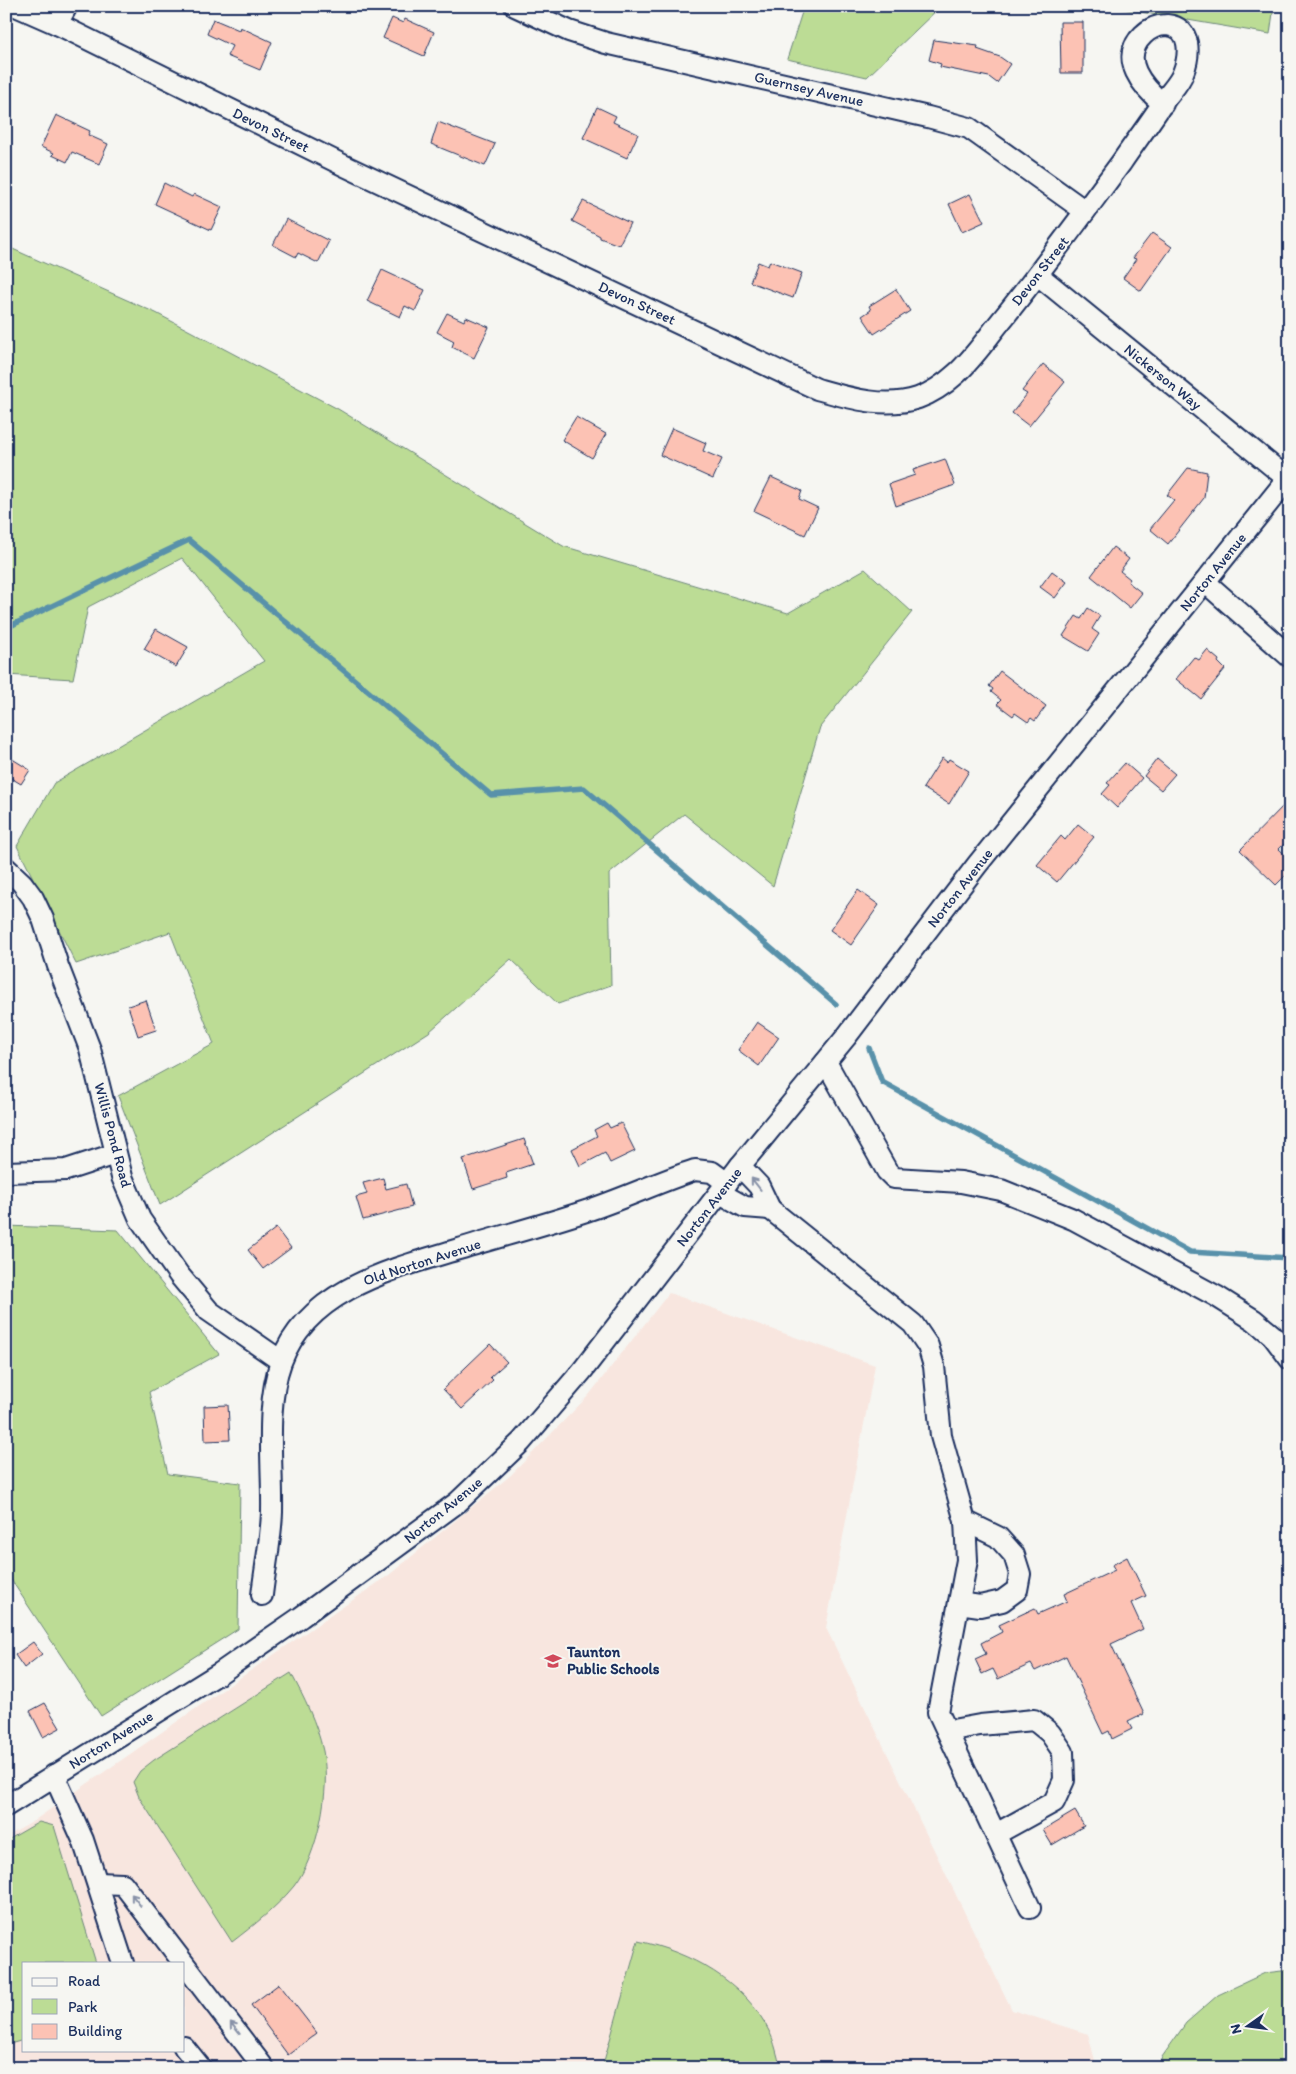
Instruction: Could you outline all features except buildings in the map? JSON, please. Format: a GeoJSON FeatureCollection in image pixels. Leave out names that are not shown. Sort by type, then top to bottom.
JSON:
{"type":"FeatureCollection","features":[{"type":"Feature","properties":{"kind":"street","name":"Devon Street"},"geometry":{"type":"LineString","coordinates":[[16,6],[57,24],[363,175],[818,389],[868,401],[901,401],[917,398],[944,383],[966,364],[1038,275],[1163,104]]}},
{"type":"Feature","properties":{"kind":"street"},"geometry":{"type":"LineString","coordinates":[[57,24],[67,6]]}},
{"type":"Feature","properties":{"kind":"street","name":"Guernsey Avenue"},"geometry":{"type":"LineString","coordinates":[[515,6],[569,31],[606,43],[969,128],[1085,211]]}},
{"type":"Feature","properties":{"kind":"street","name":"Nickerson Way"},"geometry":{"type":"LineString","coordinates":[[1038,275],[1289,478]]}},
{"type":"Feature","properties":{"kind":"street","name":"Norton Avenue"},"geometry":{"type":"LineString","coordinates":[[6,1806],[220,1673],[301,1617],[458,1502],[514,1449],[542,1419],[740,1166],[826,1062],[977,865],[1289,478]]}},
{"type":"Feature","properties":{"kind":"street"},"geometry":{"type":"LineString","coordinates":[[1205,582],[1290,657]]}},
{"type":"Feature","properties":{"kind":"street","name":"Willis Pond Road"},"geometry":{"type":"LineString","coordinates":[[6,868],[22,883],[33,898],[43,919],[58,966],[90,1049],[124,1185],[140,1220],[179,1275],[209,1310],[281,1361]]}},
{"type":"Feature","properties":{"kind":"street"},"geometry":{"type":"LineString","coordinates":[[826,1062],[886,1171],[894,1178],[962,1182],[1001,1190],[1074,1219],[1254,1320],[1272,1335],[1290,1359]]}},
{"type":"Feature","properties":{"kind":"street"},"geometry":{"type":"LineString","coordinates":[[6,1172],[66,1170],[115,1154]]}},
{"type":"Feature","properties":{"kind":"street"},"geometry":{"type":"LineString","coordinates":[[740,1166],[759,1186],[770,1209],[913,1324],[928,1346],[934,1366],[940,1436],[965,1521],[967,1560],[938,1712],[1030,1908]]}},
{"type":"Feature","properties":{"kind":"street","name":"Old Norton Avenue"},"geometry":{"type":"LineString","coordinates":[[262,1595],[272,1514],[273,1408],[281,1361],[290,1344],[316,1313],[343,1292],[373,1276],[586,1211],[695,1170],[712,1172],[724,1188],[745,1207],[770,1209]]}},
{"type":"Feature","properties":{"kind":"street"},"geometry":{"type":"LineString","coordinates":[[959,1603],[980,1606],[1002,1602],[1017,1590],[1020,1574],[1014,1555],[998,1537],[965,1521]]}},
{"type":"Feature","properties":{"kind":"street"},"geometry":{"type":"LineString","coordinates":[[947,1731],[980,1725],[1034,1720],[1050,1733],[1063,1752],[1064,1780],[1054,1802],[996,1834]]}},
{"type":"Feature","properties":{"kind":"street"},"geometry":{"type":"LineString","coordinates":[[54,1775],[83,1840],[123,1962]]}},
{"type":"Feature","properties":{"kind":"street"},"geometry":{"type":"LineString","coordinates":[[98,1883],[123,1884],[183,1962]]}},
{"type":"Feature","properties":{"kind":"street"},"geometry":{"type":"LineString","coordinates":[[185,1965],[264,2068]]}},
{"type":"Feature","properties":{"kind":"street"},"geometry":{"type":"LineString","coordinates":[[185,2048],[201,2068]]}},
{"type":"Feature","properties":{"kind":"shaded area","name":"Taunton Public Schools"},"geometry":{"type":"Polygon","coordinates":[[[669,1293],[875,1365],[826,1628],[1012,2010],[1088,2034],[1097,2068],[6,2068],[6,1837],[29,1824],[389,1575],[511,1475],[589,1395],[669,1293]]]}},
{"type":"Feature","properties":{"kind":"green space"},"geometry":{"type":"Polygon","coordinates":[[[804,6],[941,6],[867,77],[787,59],[804,6]]]}},
{"type":"Feature","properties":{"kind":"green space"},"geometry":{"type":"Polygon","coordinates":[[[1105,6],[1274,6],[1270,34],[1105,6]]]}},
{"type":"Feature","properties":{"kind":"green space"},"geometry":{"type":"Polygon","coordinates":[[[6,246],[156,313],[338,409],[563,546],[788,613],[865,569],[912,612],[820,727],[773,886],[684,814],[609,874],[611,985],[558,1004],[511,959],[429,1032],[160,1205],[118,1096],[214,1044],[170,932],[76,964],[17,846],[54,783],[264,661],[182,558],[88,607],[73,679],[6,675],[6,246]]]}},
{"type":"Feature","properties":{"kind":"green space"},"geometry":{"type":"Polygon","coordinates":[[[6,1226],[118,1230],[219,1354],[149,1392],[168,1474],[240,1483],[238,1629],[101,1716],[6,1572],[6,1226]]]}},
{"type":"Feature","properties":{"kind":"green space"},"geometry":{"type":"Polygon","coordinates":[[[291,1673],[314,1721],[323,1751],[325,1784],[321,1821],[310,1857],[294,1886],[257,1923],[232,1942],[139,1797],[133,1782],[140,1771],[154,1760],[291,1673]]]}},
{"type":"Feature","properties":{"kind":"green space"},"geometry":{"type":"Polygon","coordinates":[[[39,1822],[54,1826],[96,1962],[22,1962],[22,2041],[6,2045],[6,1841],[39,1822]]]}},
{"type":"Feature","properties":{"kind":"green space"},"geometry":{"type":"Polygon","coordinates":[[[638,1941],[696,1961],[714,1971],[746,1997],[759,2013],[771,2035],[781,2068],[602,2068],[638,1941]]]}},
{"type":"Feature","properties":{"kind":"green space"},"geometry":{"type":"Polygon","coordinates":[[[1290,1970],[1290,2068],[1158,2068],[1162,2057],[1186,2023],[1218,1995],[1265,1973],[1290,1970]]]}},
{"type":"Feature","properties":{"kind":"waterway"},"geometry":{"type":"LineString","coordinates":[[6,628],[189,540],[491,795],[584,788],[836,1004]]}},
{"type":"Feature","properties":{"kind":"waterway"},"geometry":{"type":"LineString","coordinates":[[869,1048],[882,1082],[1190,1252],[1290,1258]]}},
{"type":"Feature","properties":{"kind":"place","name":"Taunton Public Schools"},"geometry":{"type":"Point","coordinates":[553,1661]}}]}
